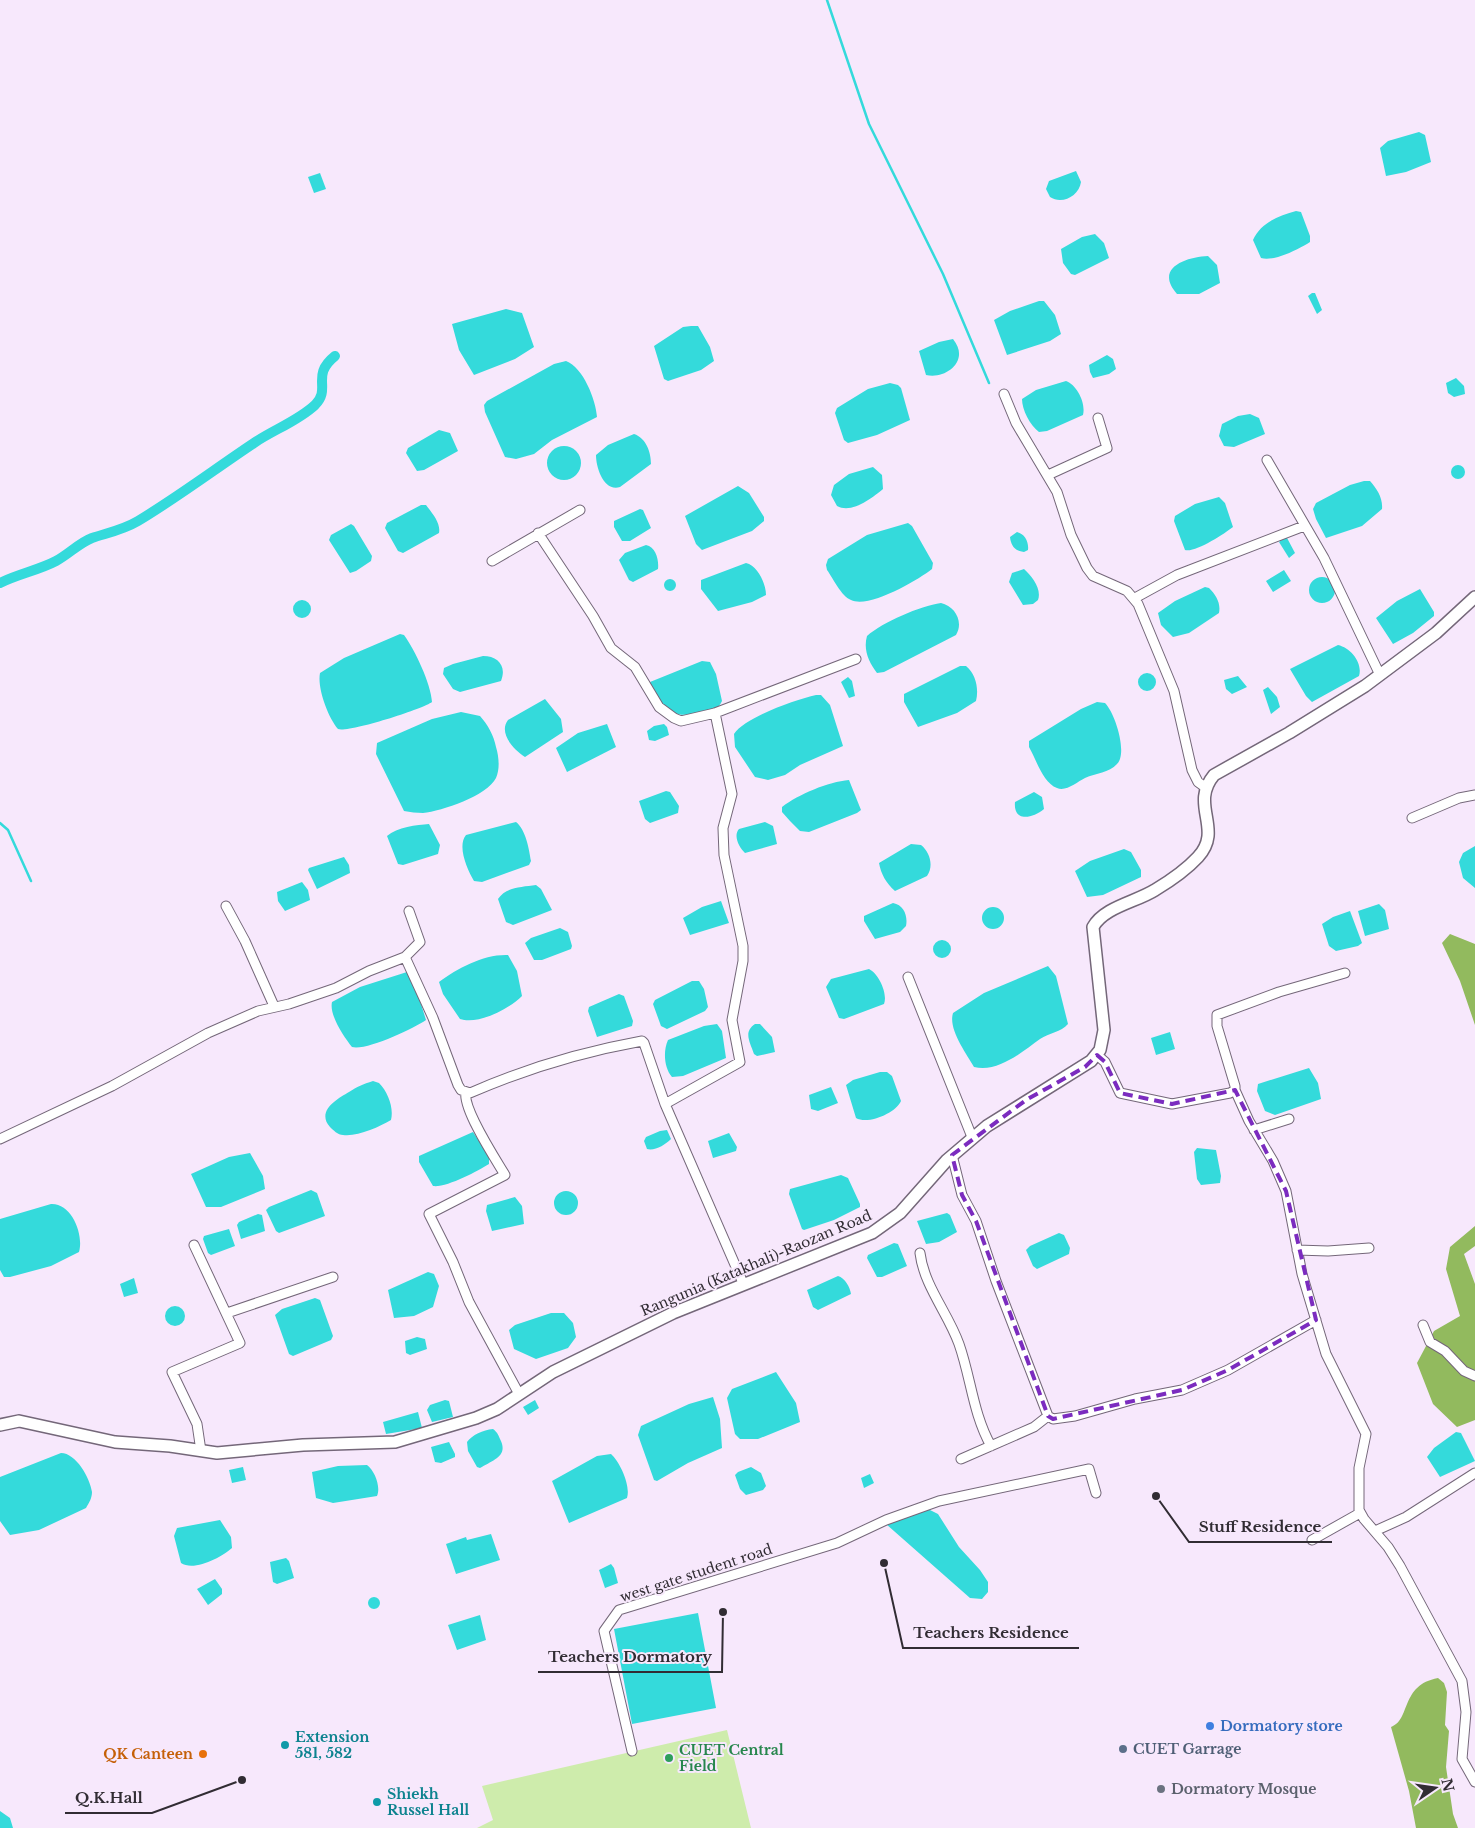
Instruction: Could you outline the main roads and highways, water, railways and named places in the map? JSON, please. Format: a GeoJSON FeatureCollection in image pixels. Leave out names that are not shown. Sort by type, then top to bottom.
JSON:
{"type":"FeatureCollection","features":[{"type":"Feature","properties":{"kind":"main road","name":"Rangunia (Katakhali)-Raozan Road"},"geometry":{"type":"LineString","coordinates":[[0,1426],[19,1421],[115,1442],[238,1453],[302,1446],[395,1442],[476,1418],[497,1409],[552,1372],[636,1330],[743,1283],[872,1232],[900,1213],[952,1155],[972,1137],[1026,1100],[1085,1066],[1096,1055],[1103,1043],[1104,1030],[1093,927],[1100,917],[1108,912],[1163,885],[1189,865],[1204,849],[1210,833],[1204,806],[1205,787],[1214,776],[1289,733],[1380,675],[1436,633],[1475,597]]}},
{"type":"Feature","properties":{"kind":"water"},"geometry":{"type":"Polygon","coordinates":[[[1419,132],[1425,135],[1431,162],[1406,172],[1386,176],[1380,148],[1388,141],[1419,132]]]}},
{"type":"Feature","properties":{"kind":"water"},"geometry":{"type":"Polygon","coordinates":[[[1076,171],[1081,182],[1080,187],[1073,195],[1060,200],[1050,197],[1046,189],[1049,181],[1076,171]]]}},
{"type":"Feature","properties":{"kind":"water"},"geometry":{"type":"Polygon","coordinates":[[[320,173],[326,189],[314,193],[308,177],[320,173]]]}},
{"type":"Feature","properties":{"kind":"water"},"geometry":{"type":"Polygon","coordinates":[[[1296,211],[1301,212],[1310,236],[1310,242],[1279,257],[1261,258],[1253,240],[1256,234],[1271,221],[1296,211]]]}},
{"type":"Feature","properties":{"kind":"water"},"geometry":{"type":"Polygon","coordinates":[[[1095,234],[1104,243],[1109,258],[1075,275],[1071,274],[1063,263],[1061,249],[1082,237],[1095,234]]]}},
{"type":"Feature","properties":{"kind":"water"},"geometry":{"type":"Polygon","coordinates":[[[1208,256],[1217,265],[1220,283],[1199,294],[1177,294],[1171,285],[1169,277],[1171,271],[1182,262],[1208,256]]]}},
{"type":"Feature","properties":{"kind":"water"},"geometry":{"type":"Polygon","coordinates":[[[1315,293],[1322,310],[1317,314],[1308,296],[1315,293]]]}},
{"type":"Feature","properties":{"kind":"water"},"geometry":{"type":"Polygon","coordinates":[[[1044,301],[1055,315],[1061,334],[1050,341],[1007,355],[994,320],[1010,311],[1044,301]]]}},
{"type":"Feature","properties":{"kind":"water"},"geometry":{"type":"Polygon","coordinates":[[[506,309],[522,313],[534,347],[515,359],[474,375],[459,350],[452,324],[506,309]]]}},
{"type":"Feature","properties":{"kind":"water"},"geometry":{"type":"Polygon","coordinates":[[[698,326],[710,347],[714,361],[701,370],[668,381],[664,379],[654,346],[683,327],[698,326]]]}},
{"type":"Feature","properties":{"kind":"water"},"geometry":{"type":"Polygon","coordinates":[[[953,339],[958,347],[959,355],[953,367],[941,375],[926,375],[919,351],[939,342],[953,339]]]}},
{"type":"Feature","properties":{"kind":"water"},"geometry":{"type":"Polygon","coordinates":[[[1107,355],[1113,359],[1116,369],[1109,374],[1093,378],[1089,365],[1107,355]]]}},
{"type":"Feature","properties":{"kind":"water"},"geometry":{"type":"Polygon","coordinates":[[[566,361],[572,364],[583,377],[591,393],[597,417],[552,440],[534,454],[516,459],[505,457],[485,412],[484,405],[487,401],[554,364],[566,361]]]}},
{"type":"Feature","properties":{"kind":"water"},"geometry":{"type":"Polygon","coordinates":[[[1456,378],[1464,386],[1465,394],[1454,397],[1448,393],[1446,383],[1456,378]]]}},
{"type":"Feature","properties":{"kind":"water"},"geometry":{"type":"Polygon","coordinates":[[[1066,381],[1074,386],[1080,395],[1084,410],[1083,415],[1047,431],[1039,432],[1027,417],[1022,399],[1036,390],[1066,381]]]}},
{"type":"Feature","properties":{"kind":"water"},"geometry":{"type":"Polygon","coordinates":[[[890,383],[901,388],[910,420],[877,435],[848,443],[844,440],[835,413],[837,408],[868,389],[890,383]]]}},
{"type":"Feature","properties":{"kind":"water"},"geometry":{"type":"Polygon","coordinates":[[[1250,414],[1259,418],[1265,434],[1234,447],[1224,446],[1219,436],[1222,424],[1238,416],[1250,414]]]}},
{"type":"Feature","properties":{"kind":"water"},"geometry":{"type":"Polygon","coordinates":[[[439,430],[450,433],[458,451],[424,470],[417,471],[406,453],[408,448],[439,430]]]}},
{"type":"Feature","properties":{"kind":"water"},"geometry":{"type":"Polygon","coordinates":[[[634,434],[645,442],[651,464],[620,487],[614,488],[602,478],[596,455],[608,445],[634,434]]]}},
{"type":"Feature","properties":{"kind":"water"},"geometry":{"type":"Polygon","coordinates":[[[564,446],[576,451],[581,463],[576,475],[564,480],[552,475],[547,463],[552,451],[564,446]]]}},
{"type":"Feature","properties":{"kind":"water"},"geometry":{"type":"Polygon","coordinates":[[[1458,465],[1463,467],[1465,472],[1463,477],[1458,479],[1453,477],[1451,472],[1453,467],[1458,465]]]}},
{"type":"Feature","properties":{"kind":"water"},"geometry":{"type":"Polygon","coordinates":[[[873,467],[882,475],[883,489],[855,507],[843,508],[837,506],[831,495],[834,485],[849,474],[873,467]]]}},
{"type":"Feature","properties":{"kind":"water"},"geometry":{"type":"Polygon","coordinates":[[[1370,481],[1377,490],[1382,501],[1382,509],[1362,526],[1326,538],[1313,509],[1316,503],[1350,485],[1370,481]]]}},
{"type":"Feature","properties":{"kind":"water"},"geometry":{"type":"Polygon","coordinates":[[[738,486],[749,493],[764,517],[764,521],[752,531],[702,550],[696,544],[685,516],[738,486]]]}},
{"type":"Feature","properties":{"kind":"water"},"geometry":{"type":"Polygon","coordinates":[[[1219,497],[1225,503],[1233,527],[1202,546],[1185,550],[1174,521],[1175,516],[1195,504],[1219,497]]]}},
{"type":"Feature","properties":{"kind":"water"},"geometry":{"type":"Polygon","coordinates":[[[421,505],[426,505],[433,515],[439,526],[439,533],[403,553],[398,551],[385,528],[387,523],[421,505]]]}},
{"type":"Feature","properties":{"kind":"water"},"geometry":{"type":"Polygon","coordinates":[[[640,509],[643,510],[651,528],[630,541],[622,541],[614,527],[614,521],[640,509]]]}},
{"type":"Feature","properties":{"kind":"water"},"geometry":{"type":"Polygon","coordinates":[[[908,523],[912,526],[933,563],[932,569],[916,580],[881,597],[859,602],[847,598],[827,570],[828,559],[867,535],[908,523]]]}},
{"type":"Feature","properties":{"kind":"water"},"geometry":{"type":"Polygon","coordinates":[[[351,524],[372,556],[371,561],[350,573],[329,540],[331,535],[351,524]]]}},
{"type":"Feature","properties":{"kind":"water"},"geometry":{"type":"Polygon","coordinates":[[[1017,532],[1024,536],[1027,541],[1028,550],[1024,552],[1014,548],[1011,543],[1010,537],[1017,532]]]}},
{"type":"Feature","properties":{"kind":"water"},"geometry":{"type":"Polygon","coordinates":[[[1286,536],[1295,553],[1289,558],[1279,542],[1286,536]]]}},
{"type":"Feature","properties":{"kind":"water"},"geometry":{"type":"Polygon","coordinates":[[[646,545],[652,548],[656,554],[658,569],[633,582],[629,580],[619,560],[625,553],[646,545]]]}},
{"type":"Feature","properties":{"kind":"water"},"geometry":{"type":"Polygon","coordinates":[[[746,563],[758,572],[765,586],[766,595],[752,602],[718,611],[701,589],[701,580],[746,563]]]}},
{"type":"Feature","properties":{"kind":"water"},"geometry":{"type":"Polygon","coordinates":[[[1024,569],[1033,579],[1039,592],[1038,600],[1033,604],[1023,605],[1009,582],[1012,573],[1024,569]]]}},
{"type":"Feature","properties":{"kind":"water"},"geometry":{"type":"Polygon","coordinates":[[[1284,570],[1291,581],[1273,592],[1266,581],[1284,570]]]}},
{"type":"Feature","properties":{"kind":"water"},"geometry":{"type":"Polygon","coordinates":[[[1322,577],[1331,581],[1335,590],[1331,599],[1322,603],[1313,599],[1309,590],[1313,581],[1322,577]]]}},
{"type":"Feature","properties":{"kind":"water"},"geometry":{"type":"Polygon","coordinates":[[[668,579],[672,579],[676,585],[672,591],[668,591],[664,587],[664,583],[668,579]]]}},
{"type":"Feature","properties":{"kind":"water"},"geometry":{"type":"Polygon","coordinates":[[[1205,587],[1209,588],[1216,596],[1219,603],[1219,613],[1189,633],[1173,637],[1161,625],[1158,613],[1175,601],[1205,587]]]}},
{"type":"Feature","properties":{"kind":"water"},"geometry":{"type":"Polygon","coordinates":[[[1420,589],[1434,612],[1434,616],[1413,633],[1393,644],[1376,618],[1397,601],[1420,589]]]}},
{"type":"Feature","properties":{"kind":"water"},"geometry":{"type":"Polygon","coordinates":[[[302,600],[308,603],[311,609],[308,615],[302,618],[296,615],[293,609],[296,603],[302,600]]]}},
{"type":"Feature","properties":{"kind":"water"},"geometry":{"type":"Polygon","coordinates":[[[941,603],[950,607],[957,615],[959,625],[956,635],[884,672],[877,673],[868,656],[867,636],[882,625],[902,615],[941,603]]]}},
{"type":"Feature","properties":{"kind":"water"},"geometry":{"type":"Polygon","coordinates":[[[400,634],[404,635],[408,641],[426,677],[432,702],[385,720],[338,729],[324,702],[320,686],[320,673],[344,658],[400,634]]]}},
{"type":"Feature","properties":{"kind":"water"},"geometry":{"type":"Polygon","coordinates":[[[1338,645],[1347,649],[1358,661],[1359,676],[1312,702],[1306,696],[1290,669],[1338,645]]]}},
{"type":"Feature","properties":{"kind":"water"},"geometry":{"type":"Polygon","coordinates":[[[483,656],[493,658],[500,663],[503,671],[501,681],[460,692],[453,689],[443,674],[444,668],[483,656]]]}},
{"type":"Feature","properties":{"kind":"water"},"geometry":{"type":"Polygon","coordinates":[[[702,661],[710,662],[716,674],[722,701],[719,706],[714,709],[683,715],[669,711],[658,700],[650,682],[702,661]]]}},
{"type":"Feature","properties":{"kind":"water"},"geometry":{"type":"Polygon","coordinates":[[[960,666],[966,666],[974,677],[977,687],[976,701],[957,713],[918,727],[904,702],[904,694],[960,666]]]}},
{"type":"Feature","properties":{"kind":"water"},"geometry":{"type":"Polygon","coordinates":[[[1143,673],[1151,673],[1156,678],[1154,689],[1143,691],[1138,686],[1138,678],[1143,673]]]}},
{"type":"Feature","properties":{"kind":"water"},"geometry":{"type":"Polygon","coordinates":[[[1238,676],[1247,687],[1232,694],[1226,689],[1224,680],[1238,676]]]}},
{"type":"Feature","properties":{"kind":"water"},"geometry":{"type":"Polygon","coordinates":[[[848,677],[852,681],[855,696],[849,698],[841,682],[848,677]]]}},
{"type":"Feature","properties":{"kind":"water"},"geometry":{"type":"Polygon","coordinates":[[[1268,687],[1277,697],[1280,707],[1271,714],[1263,690],[1268,687]]]}},
{"type":"Feature","properties":{"kind":"water"},"geometry":{"type":"Polygon","coordinates":[[[821,695],[830,705],[843,746],[800,765],[785,775],[768,780],[755,777],[735,747],[734,734],[749,721],[759,716],[784,705],[821,695]]]}},
{"type":"Feature","properties":{"kind":"water"},"geometry":{"type":"Polygon","coordinates":[[[545,699],[561,719],[563,732],[525,757],[512,746],[506,736],[505,725],[508,720],[545,699]]]}},
{"type":"Feature","properties":{"kind":"water"},"geometry":{"type":"Polygon","coordinates":[[[1097,702],[1105,703],[1113,715],[1121,743],[1120,759],[1110,769],[1085,778],[1068,788],[1057,788],[1048,781],[1040,770],[1029,747],[1029,741],[1081,709],[1097,702]]]}},
{"type":"Feature","properties":{"kind":"water"},"geometry":{"type":"Polygon","coordinates":[[[461,712],[480,716],[486,723],[495,743],[498,759],[496,778],[483,791],[452,806],[423,813],[404,811],[376,754],[377,743],[432,719],[461,712]]]}},
{"type":"Feature","properties":{"kind":"water"},"geometry":{"type":"Polygon","coordinates":[[[607,724],[616,747],[567,772],[556,748],[578,733],[607,724]]]}},
{"type":"Feature","properties":{"kind":"water"},"geometry":{"type":"Polygon","coordinates":[[[664,724],[669,735],[655,741],[649,740],[647,731],[654,726],[664,724]]]}},
{"type":"Feature","properties":{"kind":"water"},"geometry":{"type":"Polygon","coordinates":[[[849,780],[861,810],[857,813],[809,832],[800,831],[782,812],[782,807],[805,793],[832,783],[849,780]]]}},
{"type":"Feature","properties":{"kind":"water"},"geometry":{"type":"Polygon","coordinates":[[[666,791],[670,792],[679,806],[678,813],[650,823],[645,819],[639,801],[666,791]]]}},
{"type":"Feature","properties":{"kind":"water"},"geometry":{"type":"Polygon","coordinates":[[[1034,792],[1042,797],[1044,809],[1034,815],[1020,816],[1015,808],[1015,802],[1034,792]]]}},
{"type":"Feature","properties":{"kind":"water"},"geometry":{"type":"Polygon","coordinates":[[[516,822],[526,840],[531,861],[529,865],[482,882],[474,881],[466,864],[463,851],[462,845],[466,835],[516,822]]]}},
{"type":"Feature","properties":{"kind":"water"},"geometry":{"type":"Polygon","coordinates":[[[765,822],[773,826],[777,844],[745,853],[738,841],[737,832],[739,829],[765,822]]]}},
{"type":"Feature","properties":{"kind":"water"},"geometry":{"type":"Polygon","coordinates":[[[429,824],[440,845],[438,854],[403,865],[398,864],[387,836],[402,829],[429,824]]]}},
{"type":"Feature","properties":{"kind":"water"},"geometry":{"type":"Polygon","coordinates":[[[911,844],[921,845],[927,851],[931,864],[929,872],[927,876],[895,891],[884,878],[879,863],[911,844]]]}},
{"type":"Feature","properties":{"kind":"water"},"geometry":{"type":"Polygon","coordinates":[[[1475,846],[1475,888],[1463,878],[1459,862],[1463,853],[1475,846]]]}},
{"type":"Feature","properties":{"kind":"water"},"geometry":{"type":"Polygon","coordinates":[[[1124,849],[1131,852],[1141,870],[1141,877],[1103,895],[1087,897],[1075,871],[1090,861],[1124,849]]]}},
{"type":"Feature","properties":{"kind":"water"},"geometry":{"type":"Polygon","coordinates":[[[344,857],[349,865],[350,873],[317,889],[308,870],[309,868],[344,857]]]}},
{"type":"Feature","properties":{"kind":"water"},"geometry":{"type":"Polygon","coordinates":[[[302,882],[308,890],[310,900],[285,911],[278,901],[277,892],[302,882]]]}},
{"type":"Feature","properties":{"kind":"water"},"geometry":{"type":"Polygon","coordinates":[[[536,885],[541,889],[552,910],[513,925],[506,922],[498,899],[501,895],[520,887],[536,885]]]}},
{"type":"Feature","properties":{"kind":"water"},"geometry":{"type":"Polygon","coordinates":[[[721,901],[729,923],[690,935],[683,918],[702,907],[721,901]]]}},
{"type":"Feature","properties":{"kind":"water"},"geometry":{"type":"Polygon","coordinates":[[[893,903],[900,906],[904,911],[906,926],[900,932],[875,939],[864,921],[864,916],[893,903]]]}},
{"type":"Feature","properties":{"kind":"water"},"geometry":{"type":"Polygon","coordinates":[[[1379,904],[1385,910],[1389,929],[1365,936],[1358,911],[1379,904]]]}},
{"type":"Feature","properties":{"kind":"water"},"geometry":{"type":"Polygon","coordinates":[[[993,907],[1001,910],[1004,918],[1001,926],[993,929],[985,926],[982,918],[985,910],[993,907]]]}},
{"type":"Feature","properties":{"kind":"water"},"geometry":{"type":"Polygon","coordinates":[[[1350,911],[1362,943],[1358,946],[1336,951],[1329,946],[1322,924],[1333,917],[1350,911]]]}},
{"type":"Feature","properties":{"kind":"water"},"geometry":{"type":"Polygon","coordinates":[[[560,928],[568,932],[572,946],[571,949],[542,960],[534,960],[525,943],[531,938],[560,928]]]}},
{"type":"Feature","properties":{"kind":"water"},"geometry":{"type":"Polygon","coordinates":[[[938,940],[946,940],[951,945],[949,956],[938,958],[933,953],[933,945],[938,940]]]}},
{"type":"Feature","properties":{"kind":"water"},"geometry":{"type":"Polygon","coordinates":[[[508,955],[517,971],[522,996],[493,1015],[475,1020],[460,1019],[443,994],[439,982],[454,972],[481,959],[508,955]]]}},
{"type":"Feature","properties":{"kind":"water"},"geometry":{"type":"Polygon","coordinates":[[[1048,966],[1056,976],[1068,1024],[1001,1064],[983,1068],[974,1067],[955,1033],[952,1019],[953,1013],[984,993],[1048,966]]]}},
{"type":"Feature","properties":{"kind":"water"},"geometry":{"type":"Polygon","coordinates":[[[869,969],[876,975],[882,985],[885,995],[884,1004],[844,1019],[839,1018],[826,987],[831,979],[869,969]]]}},
{"type":"Feature","properties":{"kind":"water"},"geometry":{"type":"Polygon","coordinates":[[[407,972],[416,988],[426,1020],[401,1034],[378,1043],[352,1047],[341,1032],[335,1019],[332,1002],[360,987],[407,972]]]}},
{"type":"Feature","properties":{"kind":"water"},"geometry":{"type":"Polygon","coordinates":[[[692,981],[699,981],[704,989],[708,1007],[705,1011],[667,1029],[661,1026],[653,1004],[655,1000],[692,981]]]}},
{"type":"Feature","properties":{"kind":"water"},"geometry":{"type":"Polygon","coordinates":[[[619,994],[624,996],[633,1021],[632,1026],[597,1037],[588,1011],[589,1007],[619,994]]]}},
{"type":"Feature","properties":{"kind":"water"},"geometry":{"type":"Polygon","coordinates":[[[717,1024],[722,1031],[726,1058],[683,1076],[672,1077],[667,1069],[665,1059],[665,1049],[668,1040],[704,1026],[717,1024]]]}},
{"type":"Feature","properties":{"kind":"water"},"geometry":{"type":"Polygon","coordinates":[[[755,1024],[760,1024],[772,1037],[775,1052],[757,1056],[754,1054],[748,1034],[751,1027],[755,1024]]]}},
{"type":"Feature","properties":{"kind":"water"},"geometry":{"type":"Polygon","coordinates":[[[1170,1032],[1175,1049],[1156,1055],[1151,1038],[1170,1032]]]}},
{"type":"Feature","properties":{"kind":"water"},"geometry":{"type":"Polygon","coordinates":[[[1309,1068],[1318,1083],[1321,1099],[1275,1115],[1265,1111],[1257,1091],[1258,1084],[1309,1068]]]}},
{"type":"Feature","properties":{"kind":"water"},"geometry":{"type":"Polygon","coordinates":[[[880,1072],[887,1072],[892,1076],[901,1101],[894,1110],[881,1117],[867,1120],[856,1118],[846,1085],[853,1080],[880,1072]]]}},
{"type":"Feature","properties":{"kind":"water"},"geometry":{"type":"Polygon","coordinates":[[[373,1081],[379,1083],[388,1095],[392,1110],[391,1120],[361,1133],[341,1135],[336,1132],[326,1121],[325,1116],[330,1106],[352,1090],[373,1081]]]}},
{"type":"Feature","properties":{"kind":"water"},"geometry":{"type":"Polygon","coordinates":[[[831,1087],[838,1103],[818,1111],[811,1109],[809,1095],[831,1087]]]}},
{"type":"Feature","properties":{"kind":"water"},"geometry":{"type":"Polygon","coordinates":[[[667,1130],[671,1139],[660,1147],[647,1149],[644,1141],[646,1137],[667,1130]]]}},
{"type":"Feature","properties":{"kind":"water"},"geometry":{"type":"Polygon","coordinates":[[[473,1132],[489,1156],[489,1164],[454,1182],[433,1186],[419,1162],[419,1156],[473,1132]]]}},
{"type":"Feature","properties":{"kind":"water"},"geometry":{"type":"Polygon","coordinates":[[[729,1133],[737,1147],[736,1151],[713,1158],[708,1141],[729,1133]]]}},
{"type":"Feature","properties":{"kind":"water"},"geometry":{"type":"Polygon","coordinates":[[[1197,1148],[1216,1150],[1221,1176],[1220,1183],[1201,1185],[1197,1179],[1194,1152],[1197,1148]]]}},
{"type":"Feature","properties":{"kind":"water"},"geometry":{"type":"Polygon","coordinates":[[[250,1153],[263,1176],[265,1189],[221,1207],[206,1207],[191,1174],[229,1157],[250,1153]]]}},
{"type":"Feature","properties":{"kind":"water"},"geometry":{"type":"Polygon","coordinates":[[[841,1175],[848,1178],[860,1207],[834,1220],[804,1230],[802,1229],[789,1194],[790,1189],[841,1175]]]}},
{"type":"Feature","properties":{"kind":"water"},"geometry":{"type":"Polygon","coordinates":[[[311,1190],[317,1193],[325,1216],[279,1233],[276,1231],[266,1210],[269,1207],[311,1190]]]}},
{"type":"Feature","properties":{"kind":"water"},"geometry":{"type":"Polygon","coordinates":[[[566,1191],[575,1194],[578,1203],[575,1212],[566,1215],[557,1212],[554,1203],[557,1194],[566,1191]]]}},
{"type":"Feature","properties":{"kind":"water"},"geometry":{"type":"Polygon","coordinates":[[[515,1197],[522,1206],[524,1224],[492,1231],[486,1211],[487,1205],[515,1197]]]}},
{"type":"Feature","properties":{"kind":"water"},"geometry":{"type":"Polygon","coordinates":[[[51,1204],[65,1209],[75,1221],[80,1237],[79,1252],[51,1266],[4,1277],[0,1270],[0,1219],[51,1204]]]}},
{"type":"Feature","properties":{"kind":"water"},"geometry":{"type":"Polygon","coordinates":[[[947,1213],[950,1215],[957,1232],[939,1242],[926,1244],[917,1221],[947,1213]]]}},
{"type":"Feature","properties":{"kind":"water"},"geometry":{"type":"Polygon","coordinates":[[[258,1214],[262,1215],[265,1231],[241,1239],[237,1225],[239,1222],[258,1214]]]}},
{"type":"Feature","properties":{"kind":"water"},"geometry":{"type":"Polygon","coordinates":[[[229,1229],[235,1246],[211,1255],[208,1253],[203,1239],[204,1236],[229,1229]]]}},
{"type":"Feature","properties":{"kind":"water"},"geometry":{"type":"Polygon","coordinates":[[[1059,1233],[1064,1235],[1070,1248],[1069,1254],[1037,1269],[1033,1266],[1026,1250],[1030,1246],[1059,1233]]]}},
{"type":"Feature","properties":{"kind":"water"},"geometry":{"type":"Polygon","coordinates":[[[894,1243],[898,1244],[907,1266],[882,1277],[877,1277],[867,1258],[868,1255],[894,1243]]]}},
{"type":"Feature","properties":{"kind":"water"},"geometry":{"type":"Polygon","coordinates":[[[428,1272],[434,1274],[439,1286],[433,1307],[414,1316],[394,1318],[388,1290],[428,1272]]]}},
{"type":"Feature","properties":{"kind":"water"},"geometry":{"type":"Polygon","coordinates":[[[838,1276],[847,1283],[851,1294],[818,1310],[813,1307],[807,1290],[838,1276]]]}},
{"type":"Feature","properties":{"kind":"water"},"geometry":{"type":"Polygon","coordinates":[[[134,1278],[138,1293],[124,1297],[120,1284],[134,1278]]]}},
{"type":"Feature","properties":{"kind":"water"},"geometry":{"type":"Polygon","coordinates":[[[315,1298],[320,1300],[333,1336],[331,1340],[293,1356],[289,1354],[275,1315],[282,1309],[315,1298]]]}},
{"type":"Feature","properties":{"kind":"water"},"geometry":{"type":"Polygon","coordinates":[[[171,1306],[179,1306],[185,1312],[185,1320],[179,1326],[171,1326],[165,1320],[165,1312],[171,1306]]]}},
{"type":"Feature","properties":{"kind":"water"},"geometry":{"type":"Polygon","coordinates":[[[551,1313],[564,1313],[573,1323],[576,1337],[568,1348],[536,1359],[514,1349],[509,1330],[515,1325],[551,1313]]]}},
{"type":"Feature","properties":{"kind":"water"},"geometry":{"type":"Polygon","coordinates":[[[417,1337],[425,1339],[427,1349],[410,1355],[406,1353],[405,1341],[417,1337]]]}},
{"type":"Feature","properties":{"kind":"water"},"geometry":{"type":"Polygon","coordinates":[[[776,1372],[796,1403],[800,1422],[758,1439],[740,1439],[735,1434],[727,1398],[732,1389],[776,1372]]]}},
{"type":"Feature","properties":{"kind":"water"},"geometry":{"type":"Polygon","coordinates":[[[713,1397],[720,1419],[722,1448],[688,1463],[657,1481],[654,1480],[638,1435],[641,1426],[689,1404],[713,1397]]]}},
{"type":"Feature","properties":{"kind":"water"},"geometry":{"type":"Polygon","coordinates":[[[445,1400],[449,1401],[453,1417],[432,1422],[427,1410],[430,1405],[445,1400]]]}},
{"type":"Feature","properties":{"kind":"water"},"geometry":{"type":"Polygon","coordinates":[[[535,1400],[539,1408],[528,1415],[523,1407],[535,1400]]]}},
{"type":"Feature","properties":{"kind":"water"},"geometry":{"type":"Polygon","coordinates":[[[418,1412],[422,1428],[386,1434],[383,1422],[418,1412]]]}},
{"type":"Feature","properties":{"kind":"water"},"geometry":{"type":"Polygon","coordinates":[[[493,1429],[498,1434],[502,1445],[501,1454],[480,1468],[477,1467],[468,1451],[467,1442],[478,1433],[493,1429]]]}},
{"type":"Feature","properties":{"kind":"water"},"geometry":{"type":"Polygon","coordinates":[[[1456,1432],[1461,1433],[1475,1461],[1440,1477],[1427,1457],[1434,1448],[1456,1432]]]}},
{"type":"Feature","properties":{"kind":"water"},"geometry":{"type":"Polygon","coordinates":[[[449,1442],[455,1457],[441,1463],[435,1462],[431,1447],[449,1442]]]}},
{"type":"Feature","properties":{"kind":"water"},"geometry":{"type":"Polygon","coordinates":[[[61,1453],[67,1454],[77,1462],[91,1486],[92,1494],[86,1508],[39,1530],[10,1535],[0,1521],[0,1477],[61,1453]]]}},
{"type":"Feature","properties":{"kind":"water"},"geometry":{"type":"Polygon","coordinates":[[[611,1454],[624,1474],[628,1493],[627,1498],[569,1523],[552,1481],[597,1456],[611,1454]]]}},
{"type":"Feature","properties":{"kind":"water"},"geometry":{"type":"Polygon","coordinates":[[[367,1465],[376,1479],[377,1496],[333,1503],[316,1498],[312,1472],[338,1466],[367,1465]]]}},
{"type":"Feature","properties":{"kind":"water"},"geometry":{"type":"Polygon","coordinates":[[[243,1467],[246,1480],[232,1483],[229,1470],[243,1467]]]}},
{"type":"Feature","properties":{"kind":"water"},"geometry":{"type":"Polygon","coordinates":[[[751,1467],[761,1473],[766,1486],[763,1490],[746,1495],[740,1489],[735,1475],[751,1467]]]}},
{"type":"Feature","properties":{"kind":"water"},"geometry":{"type":"Polygon","coordinates":[[[870,1474],[874,1483],[864,1488],[861,1478],[870,1474]]]}},
{"type":"Feature","properties":{"kind":"water"},"geometry":{"type":"Polygon","coordinates":[[[926,1508],[938,1514],[959,1547],[988,1582],[988,1592],[982,1599],[970,1598],[886,1524],[926,1508]]]}},
{"type":"Feature","properties":{"kind":"water"},"geometry":{"type":"Polygon","coordinates":[[[220,1520],[231,1537],[232,1548],[215,1559],[200,1565],[193,1566],[181,1563],[174,1536],[177,1528],[220,1520]]]}},
{"type":"Feature","properties":{"kind":"water"},"geometry":{"type":"Polygon","coordinates":[[[491,1534],[500,1560],[456,1574],[446,1544],[466,1537],[467,1540],[491,1534]]]}},
{"type":"Feature","properties":{"kind":"water"},"geometry":{"type":"Polygon","coordinates":[[[286,1558],[289,1561],[294,1578],[277,1584],[273,1582],[270,1562],[286,1558]]]}},
{"type":"Feature","properties":{"kind":"water"},"geometry":{"type":"Polygon","coordinates":[[[611,1564],[618,1583],[605,1588],[599,1570],[611,1564]]]}},
{"type":"Feature","properties":{"kind":"water"},"geometry":{"type":"Polygon","coordinates":[[[215,1579],[222,1589],[222,1594],[208,1605],[197,1589],[215,1579]]]}},
{"type":"Feature","properties":{"kind":"water"},"geometry":{"type":"Polygon","coordinates":[[[374,1597],[380,1603],[374,1609],[368,1603],[374,1597]]]}},
{"type":"Feature","properties":{"kind":"water"},"geometry":{"type":"Polygon","coordinates":[[[698,1613],[716,1708],[632,1724],[614,1629],[698,1613]]]}},
{"type":"Feature","properties":{"kind":"water"},"geometry":{"type":"Polygon","coordinates":[[[480,1615],[486,1640],[457,1650],[448,1625],[480,1615]]]}},
{"type":"Feature","properties":{"kind":"water"},"geometry":{"type":"Polygon","coordinates":[[[0,1811],[10,1818],[13,1828],[0,1828],[0,1811]]]}},
{"type":"Feature","properties":{"kind":"waterway"},"geometry":{"type":"LineString","coordinates":[[827,0],[869,124],[943,274],[989,383]]}},
{"type":"Feature","properties":{"kind":"waterway"},"geometry":{"type":"LineString","coordinates":[[0,583],[56,561],[92,538],[121,529],[138,521],[261,438],[301,416],[320,399],[324,370],[335,356]]}},
{"type":"Feature","properties":{"kind":"waterway"},"geometry":{"type":"LineString","coordinates":[[0,823],[8,830],[31,881]]}},
{"type":"Feature","properties":{"kind":"place","name":"Stuff Residence"},"geometry":{"type":"Point","coordinates":[1156,1496]}},
{"type":"Feature","properties":{"kind":"place","name":"Teachers Residence"},"geometry":{"type":"Point","coordinates":[884,1563]}},
{"type":"Feature","properties":{"kind":"place","name":"Teachers Dormatory"},"geometry":{"type":"Point","coordinates":[723,1612]}},
{"type":"Feature","properties":{"kind":"place","name":"Dormatory store"},"geometry":{"type":"Point","coordinates":[1210,1726]}},
{"type":"Feature","properties":{"kind":"place","name":"Extension 581, 582"},"geometry":{"type":"Point","coordinates":[285,1745]}},
{"type":"Feature","properties":{"kind":"place","name":"CUET Garrage"},"geometry":{"type":"Point","coordinates":[1123,1749]}},
{"type":"Feature","properties":{"kind":"place","name":"QK Canteen"},"geometry":{"type":"Point","coordinates":[203,1754]}},
{"type":"Feature","properties":{"kind":"place","name":"CUET Central Field"},"geometry":{"type":"Point","coordinates":[669,1758]}},
{"type":"Feature","properties":{"kind":"place","name":"Q.K.Hall"},"geometry":{"type":"Point","coordinates":[242,1780]}},
{"type":"Feature","properties":{"kind":"place","name":"Dormatory Mosque"},"geometry":{"type":"Point","coordinates":[1161,1789]}},
{"type":"Feature","properties":{"kind":"place","name":"Shiekh Russel Hall"},"geometry":{"type":"Point","coordinates":[377,1802]}}]}
